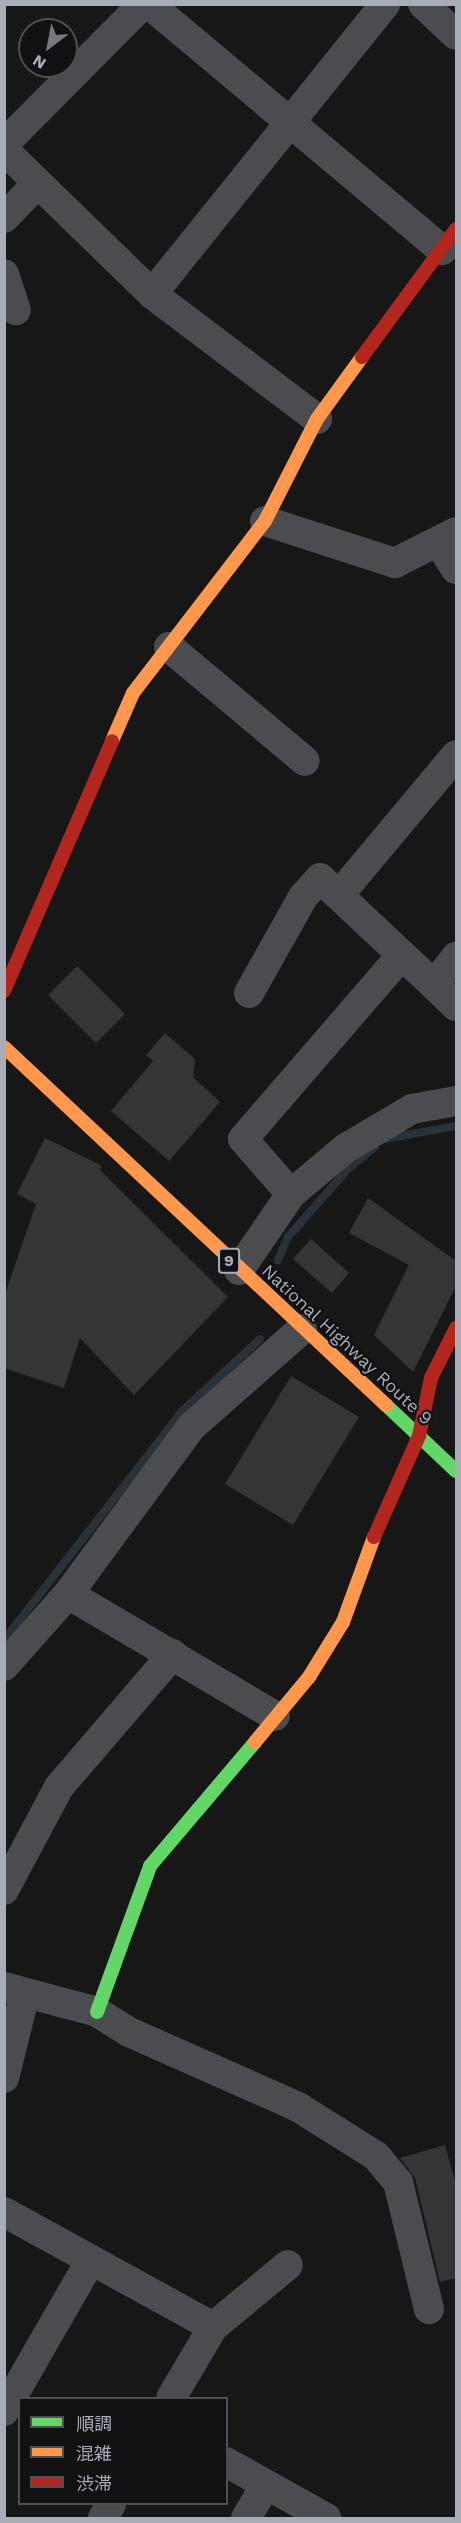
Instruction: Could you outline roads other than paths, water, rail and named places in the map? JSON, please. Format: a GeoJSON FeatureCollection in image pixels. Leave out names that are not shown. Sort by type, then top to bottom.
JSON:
{"type":"FeatureCollection","features":[{"type":"Feature","properties":{"kind":"main road"},"geometry":{"type":"LineString","coordinates":[[4,992],[133,693],[265,521],[317,419],[449,239]]}},
{"type":"Feature","properties":{"kind":"main road","name":"National Highway Route 9"},"geometry":{"type":"LineString","coordinates":[[4,1047],[239,1270],[456,1471]]}},
{"type":"Feature","properties":{"kind":"main road"},"geometry":{"type":"LineString","coordinates":[[97,2012],[150,1866],[275,1716],[343,1622],[383,1512],[419,1436],[431,1378],[456,1328]]}},
{"type":"Feature","properties":{"kind":"street"},"geometry":{"type":"LineString","coordinates":[[4,144],[143,4]]}},
{"type":"Feature","properties":{"kind":"street"},"geometry":{"type":"LineString","coordinates":[[149,4],[289,121],[449,239]]}},
{"type":"Feature","properties":{"kind":"street"},"geometry":{"type":"LineString","coordinates":[[152,294],[385,4]]}},
{"type":"Feature","properties":{"kind":"street"},"geometry":{"type":"LineString","coordinates":[[423,4],[456,35]]}},
{"type":"Feature","properties":{"kind":"street"},"geometry":{"type":"LineString","coordinates":[[4,150],[152,294],[317,419]]}},
{"type":"Feature","properties":{"kind":"street"},"geometry":{"type":"LineString","coordinates":[[4,218],[37,184]]}},
{"type":"Feature","properties":{"kind":"street"},"geometry":{"type":"LineString","coordinates":[[4,274],[16,310]]}},
{"type":"Feature","properties":{"kind":"street"},"geometry":{"type":"LineString","coordinates":[[265,521],[395,563],[448,537],[456,569]]}},
{"type":"Feature","properties":{"kind":"street"},"geometry":{"type":"LineString","coordinates":[[169,647],[305,761]]}},
{"type":"Feature","properties":{"kind":"street"},"geometry":{"type":"LineString","coordinates":[[339,895],[456,755]]}},
{"type":"Feature","properties":{"kind":"street"},"geometry":{"type":"LineString","coordinates":[[249,993],[303,897],[320,878],[456,1006]]}},
{"type":"Feature","properties":{"kind":"street"},"geometry":{"type":"LineString","coordinates":[[291,1194],[243,1139],[402,955]]}},
{"type":"Feature","properties":{"kind":"street"},"geometry":{"type":"LineString","coordinates":[[434,985],[456,957]]}},
{"type":"Feature","properties":{"kind":"street"},"geometry":{"type":"LineString","coordinates":[[239,1270],[291,1194],[346,1148],[412,1109],[456,1101]]}},
{"type":"Feature","properties":{"kind":"street"},"geometry":{"type":"LineString","coordinates":[[4,1666],[68,1594],[191,1427],[302,1329]]}},
{"type":"Feature","properties":{"kind":"street"},"geometry":{"type":"LineString","coordinates":[[68,1594],[275,1716]]}},
{"type":"Feature","properties":{"kind":"street"},"geometry":{"type":"LineString","coordinates":[[4,1890],[59,1787],[173,1654]]}},
{"type":"Feature","properties":{"kind":"street"},"geometry":{"type":"LineString","coordinates":[[4,2078],[15,1990],[97,2012],[129,2032],[298,2107],[376,2156],[398,2182],[429,2309]]}},
{"type":"Feature","properties":{"kind":"street"},"geometry":{"type":"LineString","coordinates":[[4,2212],[213,2328]]}},
{"type":"Feature","properties":{"kind":"street"},"geometry":{"type":"LineString","coordinates":[[4,2411],[91,2260]]}},
{"type":"Feature","properties":{"kind":"street"},"geometry":{"type":"LineString","coordinates":[[172,2397],[213,2328],[288,2265]]}},
{"type":"Feature","properties":{"kind":"street"},"geometry":{"type":"LineString","coordinates":[[228,2463],[326,2518]]}},
{"type":"Feature","properties":{"kind":"street"},"geometry":{"type":"LineString","coordinates":[[246,2518],[266,2485]]}},
{"type":"Feature","properties":{"kind":"waterway"},"geometry":{"type":"LineString","coordinates":[[384,1139],[456,1126]]}},
{"type":"Feature","properties":{"kind":"waterway"},"geometry":{"type":"LineString","coordinates":[[278,1260],[288,1237],[348,1169],[375,1147]]}},
{"type":"Feature","properties":{"kind":"waterway"},"geometry":{"type":"LineString","coordinates":[[4,1640],[182,1411],[260,1339]]}}]}
